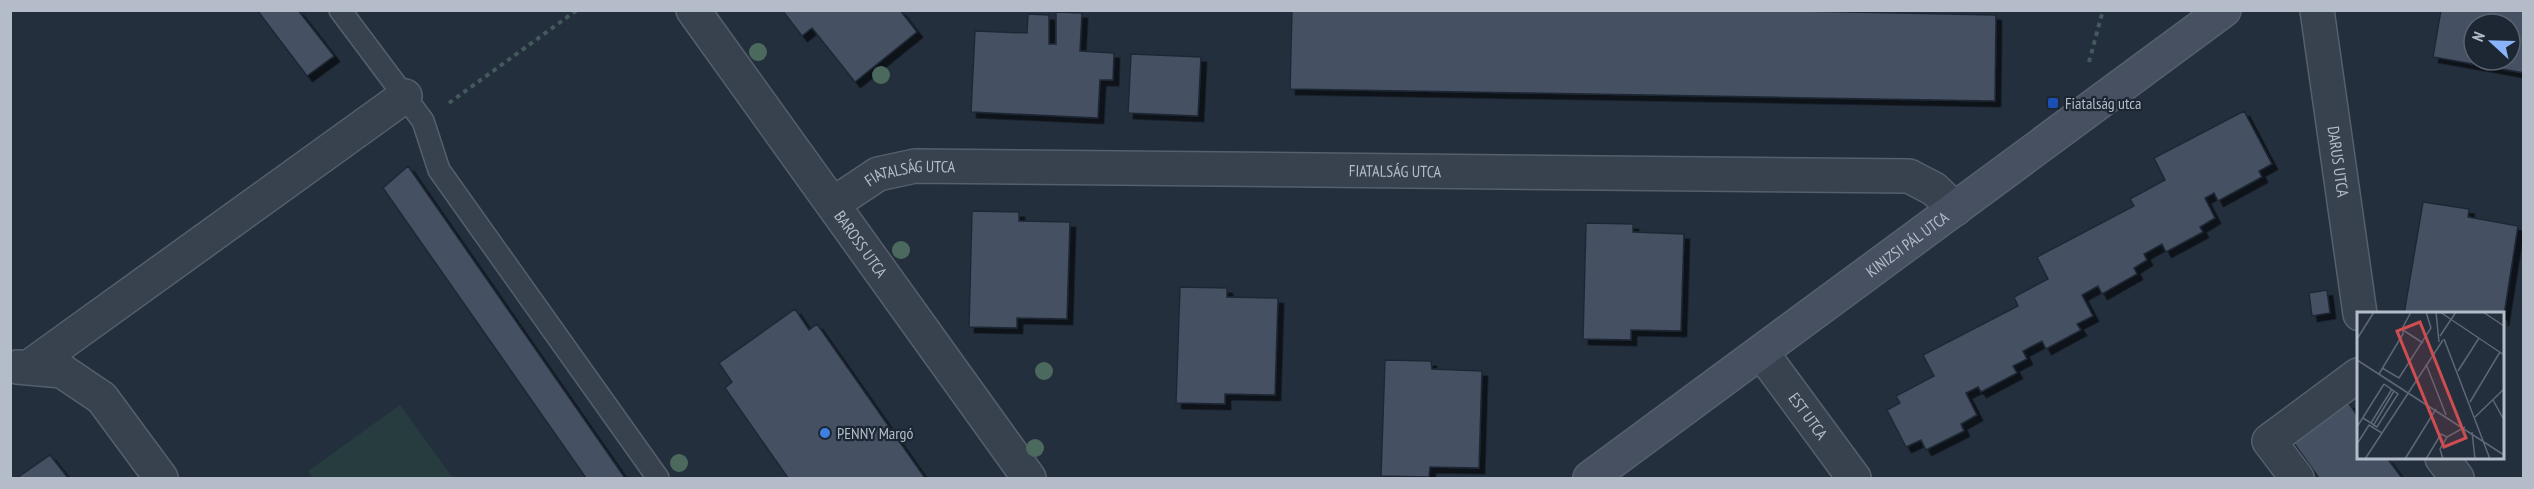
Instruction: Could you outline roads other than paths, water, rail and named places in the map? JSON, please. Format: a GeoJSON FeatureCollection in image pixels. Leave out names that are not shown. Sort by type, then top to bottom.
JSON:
{"type":"FeatureCollection","features":[{"type":"Feature","properties":{"kind":"street","name":"BAROSS UTCA"},"geometry":{"type":"LineString","coordinates":[[693,10],[1029,478]]}},
{"type":"Feature","properties":{"kind":"street","name":"KINIZSI PÁL UTCA"},"geometry":{"type":"LineString","coordinates":[[1590,478],[2224,10]]}},
{"type":"Feature","properties":{"kind":"street","name":"DARUS UTCA"},"geometry":{"type":"LineString","coordinates":[[2317,10],[2360,312]]}},
{"type":"Feature","properties":{"kind":"street"},"geometry":{"type":"LineString","coordinates":[[20,367],[414,108]]}},
{"type":"Feature","properties":{"kind":"street","name":"FIATALSÁG UTCA"},"geometry":{"type":"LineString","coordinates":[[833,204],[878,174],[915,166],[1909,176],[1934,189],[1955,209]]}},
{"type":"Feature","properties":{"kind":"street","name":"EST UTCA"},"geometry":{"type":"LineString","coordinates":[[1762,353],[1854,478]]}},
{"type":"Feature","properties":{"kind":"street"},"geometry":{"type":"LineString","coordinates":[[20,367],[62,371],[102,398],[161,478]]}},
{"type":"Feature","properties":{"kind":"street"},"geometry":{"type":"LineString","coordinates":[[2297,478],[2270,441],[2357,376]]}},
{"type":"Feature","properties":{"kind":"street"},"geometry":{"type":"LineString","coordinates":[[2443,459],[2457,478]]}},
{"type":"Feature","properties":{"kind":"lane"},"geometry":{"type":"LineString","coordinates":[[340,10],[414,108],[439,170],[658,478]]}},
{"type":"Feature","properties":{"kind":"place","name":"Fiatalság utca"},"geometry":{"type":"Point","coordinates":[2053,103]}},
{"type":"Feature","properties":{"kind":"place","name":"PENNY Margó"},"geometry":{"type":"Point","coordinates":[825,433]}}]}
